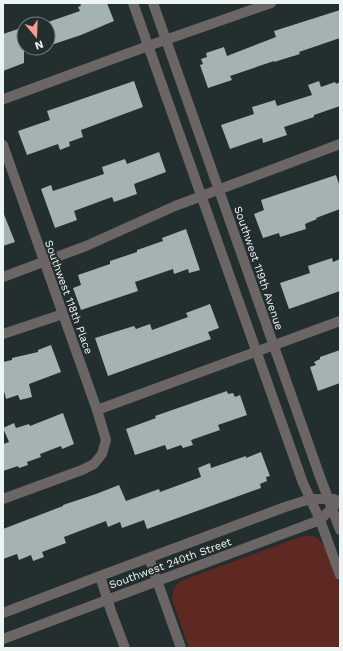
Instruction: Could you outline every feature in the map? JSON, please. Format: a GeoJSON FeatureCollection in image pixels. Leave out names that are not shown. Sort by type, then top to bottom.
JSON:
{"type":"FeatureCollection","features":[{"type":"Feature","properties":{"kind":"street"},"geometry":{"type":"LineString","coordinates":[[133,3],[303,483],[320,520],[340,575]]}},
{"type":"Feature","properties":{"kind":"street","name":"Southwest 119th Avenue"},"geometry":{"type":"LineString","coordinates":[[153,3],[218,190],[340,530]]}},
{"type":"Feature","properties":{"kind":"street"},"geometry":{"type":"LineString","coordinates":[[4,99],[271,3]]}},
{"type":"Feature","properties":{"kind":"street"},"geometry":{"type":"LineString","coordinates":[[3,277],[86,246],[166,209],[340,144]]}},
{"type":"Feature","properties":{"kind":"street","name":"Southwest 118th Place"},"geometry":{"type":"LineString","coordinates":[[3,145],[106,440],[100,457],[88,468],[3,499]]}},
{"type":"Feature","properties":{"kind":"street"},"geometry":{"type":"LineString","coordinates":[[3,334],[63,314]]}},
{"type":"Feature","properties":{"kind":"street"},"geometry":{"type":"LineString","coordinates":[[96,410],[340,321]]}},
{"type":"Feature","properties":{"kind":"street","name":"Southwest 240th Street"},"geometry":{"type":"LineString","coordinates":[[3,613],[310,499],[330,504],[340,500]]}},
{"type":"Feature","properties":{"kind":"street","name":"Southwest 240th Street"},"geometry":{"type":"LineString","coordinates":[[3,639],[320,520],[330,504]]}},
{"type":"Feature","properties":{"kind":"street"},"geometry":{"type":"LineString","coordinates":[[149,558],[181,648]]}},
{"type":"Feature","properties":{"kind":"street"},"geometry":{"type":"LineString","coordinates":[[100,576],[125,648]]}},
{"type":"Feature","properties":{"kind":"shaded area"},"geometry":{"type":"Polygon","coordinates":[[[303,536],[313,536],[325,546],[340,588],[340,648],[189,648],[172,599],[173,590],[178,584],[183,580],[303,536]]]}},
{"type":"Feature","properties":{"kind":"building"},"geometry":{"type":"Polygon","coordinates":[[[80,3],[107,3],[114,21],[81,35],[56,43],[56,19],[80,11],[78,7],[81,6],[80,3]]]}},
{"type":"Feature","properties":{"kind":"building"},"geometry":{"type":"Polygon","coordinates":[[[340,10],[340,38],[299,52],[300,54],[230,76],[232,80],[208,88],[200,65],[203,64],[201,59],[207,57],[206,53],[224,47],[227,56],[276,37],[274,31],[340,10]]]}},
{"type":"Feature","properties":{"kind":"building"},"geometry":{"type":"Polygon","coordinates":[[[16,30],[16,56],[24,56],[24,63],[3,71],[3,34],[16,30]]]}},
{"type":"Feature","properties":{"kind":"building"},"geometry":{"type":"Polygon","coordinates":[[[134,81],[143,107],[81,130],[83,137],[69,142],[70,146],[60,150],[58,144],[27,155],[18,131],[50,120],[47,111],[134,81]]]}},
{"type":"Feature","properties":{"kind":"building"},"geometry":{"type":"Polygon","coordinates":[[[319,81],[321,87],[335,82],[336,84],[340,82],[340,106],[284,127],[287,135],[263,143],[262,138],[230,149],[221,125],[254,114],[252,107],[275,100],[277,106],[312,95],[308,85],[319,81]]]}},
{"type":"Feature","properties":{"kind":"building"},"geometry":{"type":"Polygon","coordinates":[[[159,152],[166,172],[134,184],[137,194],[114,202],[112,197],[74,211],[77,220],[55,228],[41,189],[51,185],[53,191],[104,174],[102,167],[125,159],[127,164],[159,152]]]}},
{"type":"Feature","properties":{"kind":"building"},"geometry":{"type":"Polygon","coordinates":[[[336,175],[340,187],[340,209],[305,224],[306,229],[280,237],[279,233],[263,238],[254,214],[264,210],[261,200],[336,175]]]}},
{"type":"Feature","properties":{"kind":"building"},"geometry":{"type":"Polygon","coordinates":[[[3,212],[15,242],[3,246],[3,212]]]}},
{"type":"Feature","properties":{"kind":"building"},"geometry":{"type":"Polygon","coordinates":[[[186,229],[200,270],[189,273],[188,269],[174,274],[173,269],[135,282],[138,291],[81,310],[73,288],[81,285],[78,275],[110,264],[110,261],[137,252],[137,250],[163,241],[162,238],[186,229]]]}},
{"type":"Feature","properties":{"kind":"building"},"geometry":{"type":"Polygon","coordinates":[[[332,258],[333,262],[340,259],[340,291],[289,309],[280,283],[310,273],[308,266],[332,258]]]}},
{"type":"Feature","properties":{"kind":"building"},"geometry":{"type":"Polygon","coordinates":[[[210,304],[219,328],[208,332],[211,339],[108,376],[95,338],[134,326],[136,329],[150,324],[152,330],[188,317],[186,313],[210,304]]]}},
{"type":"Feature","properties":{"kind":"building"},"geometry":{"type":"Polygon","coordinates":[[[51,345],[61,372],[29,384],[32,397],[20,400],[18,395],[6,399],[3,387],[3,362],[12,360],[12,358],[38,352],[38,350],[51,345]]]}},
{"type":"Feature","properties":{"kind":"building"},"geometry":{"type":"Polygon","coordinates":[[[340,350],[340,383],[318,391],[310,367],[316,365],[314,362],[320,359],[320,357],[340,350]]]}},
{"type":"Feature","properties":{"kind":"building"},"geometry":{"type":"Polygon","coordinates":[[[227,391],[228,394],[233,393],[235,397],[240,395],[247,415],[218,425],[220,430],[191,440],[193,445],[183,448],[181,445],[167,450],[165,445],[135,455],[126,429],[156,418],[155,416],[227,391]]]}},
{"type":"Feature","properties":{"kind":"building"},"geometry":{"type":"Polygon","coordinates":[[[63,413],[74,444],[62,449],[61,446],[40,454],[41,457],[27,462],[28,465],[19,468],[18,466],[3,471],[3,444],[9,442],[3,428],[14,423],[16,428],[29,424],[30,426],[63,413]]]}},
{"type":"Feature","properties":{"kind":"building"},"geometry":{"type":"Polygon","coordinates":[[[261,452],[270,476],[266,477],[267,481],[260,484],[261,488],[147,529],[144,520],[122,528],[120,522],[108,527],[106,521],[64,537],[66,543],[42,552],[44,557],[33,561],[31,555],[19,560],[17,554],[3,559],[3,529],[119,485],[126,501],[159,489],[160,492],[201,477],[198,468],[210,463],[211,468],[261,452]]]}}]}
